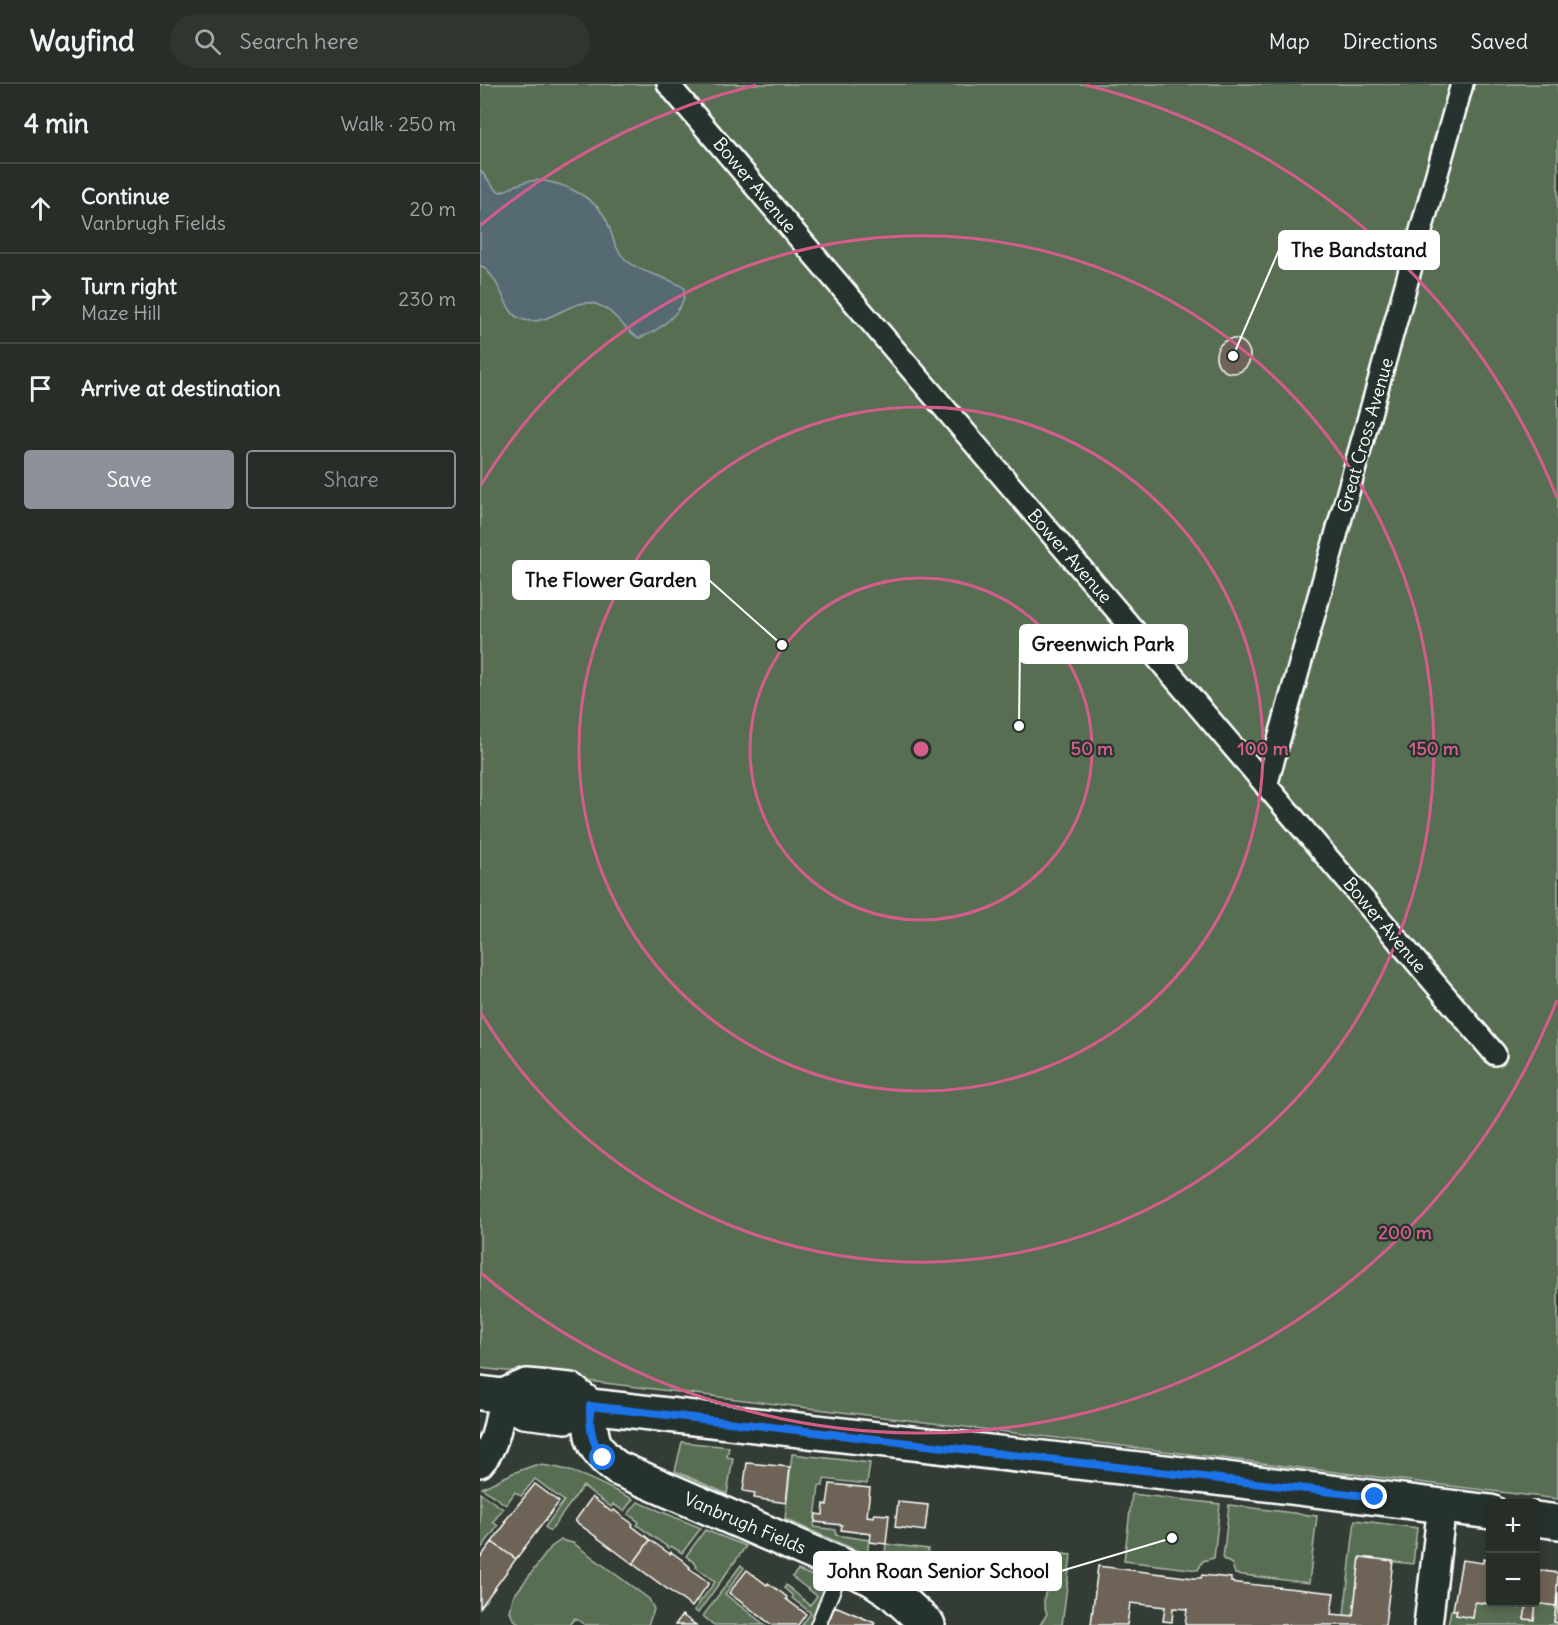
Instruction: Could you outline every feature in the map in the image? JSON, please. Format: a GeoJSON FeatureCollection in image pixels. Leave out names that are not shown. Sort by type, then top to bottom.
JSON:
{"type":"FeatureCollection","features":[{"type":"Feature","properties":{"kind":"street","name":"Bower Avenue"},"geometry":{"type":"LineString","coordinates":[[668,84],[1495,1054]]}},
{"type":"Feature","properties":{"kind":"street","name":"Great Cross Avenue"},"geometry":{"type":"LineString","coordinates":[[1266,786],[1462,84]]}},
{"type":"Feature","properties":{"kind":"street"},"geometry":{"type":"LineString","coordinates":[[480,1462],[490,1449],[497,1431],[491,1394],[527,1386],[570,1390],[590,1406],[1486,1511]]}},
{"type":"Feature","properties":{"kind":"street","name":"Vanbrugh Fields"},"geometry":{"type":"LineString","coordinates":[[590,1406],[590,1430],[594,1445],[603,1458],[617,1468],[870,1578],[892,1592],[928,1625]]}},
{"type":"Feature","properties":{"kind":"street"},"geometry":{"type":"LineString","coordinates":[[1428,1625],[1442,1505]]}},
{"type":"Feature","properties":{"kind":"street"},"geometry":{"type":"LineString","coordinates":[[1540,1519],[1558,1522]]}},
{"type":"Feature","properties":{"kind":"lane"},"geometry":{"type":"LineString","coordinates":[[818,1625],[843,1565]]}},
{"type":"Feature","properties":{"kind":"green space"},"geometry":{"type":"Polygon","coordinates":[[[480,84],[1558,84],[1558,1499],[480,1368],[480,84]]]}},
{"type":"Feature","properties":{"kind":"green space"},"geometry":{"type":"Polygon","coordinates":[[[682,1442],[729,1447],[727,1457],[733,1458],[727,1494],[675,1471],[682,1442]]]}},
{"type":"Feature","properties":{"kind":"green space"},"geometry":{"type":"Polygon","coordinates":[[[792,1454],[870,1463],[867,1484],[824,1479],[823,1486],[819,1486],[814,1527],[836,1530],[836,1535],[869,1540],[867,1555],[785,1519],[792,1454]]]}},
{"type":"Feature","properties":{"kind":"green space"},"geometry":{"type":"Polygon","coordinates":[[[535,1465],[573,1472],[633,1499],[624,1511],[613,1504],[611,1507],[583,1486],[550,1531],[545,1527],[564,1501],[535,1479],[521,1496],[515,1492],[506,1505],[482,1488],[535,1465]]]}},
{"type":"Feature","properties":{"kind":"green space"},"geometry":{"type":"Polygon","coordinates":[[[480,1493],[503,1509],[493,1522],[498,1526],[480,1550],[480,1493]]]}},
{"type":"Feature","properties":{"kind":"green space"},"geometry":{"type":"Polygon","coordinates":[[[1132,1494],[1220,1504],[1214,1558],[1203,1561],[1198,1570],[1124,1561],[1132,1494]]]}},
{"type":"Feature","properties":{"kind":"green space"},"geometry":{"type":"Polygon","coordinates":[[[638,1502],[701,1528],[682,1553],[671,1546],[669,1548],[637,1525],[639,1522],[628,1514],[638,1502]]]}},
{"type":"Feature","properties":{"kind":"green space"},"geometry":{"type":"Polygon","coordinates":[[[1229,1505],[1317,1516],[1309,1583],[1235,1574],[1232,1564],[1223,1559],[1229,1505]]]}},
{"type":"Feature","properties":{"kind":"green space"},"geometry":{"type":"Polygon","coordinates":[[[1355,1520],[1417,1528],[1413,1564],[1360,1558],[1353,1616],[1344,1615],[1355,1520]]]}},
{"type":"Feature","properties":{"kind":"green space"},"geometry":{"type":"Polygon","coordinates":[[[705,1530],[746,1546],[698,1613],[694,1610],[715,1582],[686,1556],[705,1530]]]}},
{"type":"Feature","properties":{"kind":"green space"},"geometry":{"type":"Polygon","coordinates":[[[561,1540],[573,1543],[649,1599],[654,1609],[648,1625],[585,1625],[575,1618],[569,1625],[520,1625],[512,1617],[510,1611],[513,1597],[551,1547],[561,1540]]]}},
{"type":"Feature","properties":{"kind":"green space"},"geometry":{"type":"Polygon","coordinates":[[[886,1544],[928,1549],[923,1591],[884,1560],[886,1544]]]}},
{"type":"Feature","properties":{"kind":"green space"},"geometry":{"type":"Polygon","coordinates":[[[1056,1553],[1071,1555],[1062,1625],[1040,1625],[1047,1614],[1044,1606],[1045,1594],[1051,1583],[1049,1567],[1056,1553]]]}},
{"type":"Feature","properties":{"kind":"green space"},"geometry":{"type":"Polygon","coordinates":[[[741,1565],[744,1568],[725,1594],[765,1625],[714,1625],[703,1616],[741,1565]]]}},
{"type":"Feature","properties":{"kind":"green space"},"geometry":{"type":"Polygon","coordinates":[[[798,1570],[830,1583],[813,1625],[802,1625],[811,1613],[792,1598],[793,1596],[784,1588],[786,1585],[810,1605],[817,1596],[792,1577],[798,1570]]]}},
{"type":"Feature","properties":{"kind":"green space"},"geometry":{"type":"Polygon","coordinates":[[[1475,1602],[1486,1604],[1486,1607],[1526,1607],[1524,1619],[1534,1619],[1536,1607],[1540,1607],[1540,1604],[1556,1606],[1554,1622],[1558,1625],[1448,1625],[1451,1610],[1457,1610],[1456,1615],[1473,1617],[1475,1602]]]}},
{"type":"Feature","properties":{"kind":"water"},"geometry":{"type":"Polygon","coordinates":[[[480,170],[500,192],[526,182],[540,181],[551,182],[584,196],[606,219],[616,246],[626,260],[640,269],[684,288],[684,296],[677,312],[655,331],[639,338],[603,307],[596,304],[576,305],[538,321],[528,321],[517,317],[512,313],[492,277],[480,265],[480,170]]]}},
{"type":"Feature","properties":{"kind":"building"},"geometry":{"type":"Polygon","coordinates":[[[1233,339],[1245,344],[1250,356],[1245,368],[1233,373],[1221,368],[1216,356],[1221,344],[1233,339]]]}},
{"type":"Feature","properties":{"kind":"building"},"geometry":{"type":"Polygon","coordinates":[[[747,1463],[790,1467],[786,1503],[754,1498],[755,1493],[743,1491],[747,1463]]]}},
{"type":"Feature","properties":{"kind":"building"},"geometry":{"type":"Polygon","coordinates":[[[535,1484],[559,1502],[516,1559],[492,1542],[506,1523],[504,1522],[535,1484]]]}},
{"type":"Feature","properties":{"kind":"building"},"geometry":{"type":"Polygon","coordinates":[[[830,1484],[870,1488],[867,1516],[889,1515],[886,1544],[870,1542],[871,1534],[841,1530],[842,1525],[815,1522],[816,1514],[823,1515],[824,1504],[827,1505],[830,1484]]]}},
{"type":"Feature","properties":{"kind":"building"},"geometry":{"type":"Polygon","coordinates":[[[592,1497],[633,1524],[632,1526],[650,1540],[633,1564],[575,1521],[592,1497]]]}},
{"type":"Feature","properties":{"kind":"building"},"geometry":{"type":"Polygon","coordinates":[[[898,1502],[928,1505],[925,1531],[895,1527],[898,1502]]]}},
{"type":"Feature","properties":{"kind":"building"},"geometry":{"type":"Polygon","coordinates":[[[650,1540],[681,1559],[709,1583],[692,1607],[633,1564],[650,1540]]]}},
{"type":"Feature","properties":{"kind":"building"},"geometry":{"type":"Polygon","coordinates":[[[492,1542],[516,1559],[480,1608],[480,1558],[492,1542]]]}},
{"type":"Feature","properties":{"kind":"building"},"geometry":{"type":"Polygon","coordinates":[[[1360,1557],[1393,1561],[1385,1625],[1185,1625],[1187,1609],[1173,1608],[1172,1622],[1163,1621],[1165,1607],[1130,1603],[1127,1625],[1091,1625],[1098,1566],[1194,1578],[1201,1578],[1202,1575],[1231,1578],[1231,1582],[1334,1593],[1331,1614],[1353,1616],[1360,1557]]]}},
{"type":"Feature","properties":{"kind":"building"},"geometry":{"type":"Polygon","coordinates":[[[1483,1559],[1486,1559],[1486,1603],[1475,1602],[1473,1618],[1456,1615],[1457,1610],[1453,1610],[1462,1560],[1483,1563],[1483,1559]]]}},
{"type":"Feature","properties":{"kind":"building"},"geometry":{"type":"Polygon","coordinates":[[[747,1570],[778,1590],[806,1614],[798,1625],[772,1625],[729,1593],[747,1570]]]}},
{"type":"Feature","properties":{"kind":"building"},"geometry":{"type":"Polygon","coordinates":[[[1540,1571],[1558,1573],[1556,1606],[1540,1604],[1540,1571]]]}},
{"type":"Feature","properties":{"kind":"building"},"geometry":{"type":"Polygon","coordinates":[[[1558,1593],[1558,1623],[1554,1622],[1558,1593]]]}},
{"type":"Feature","properties":{"kind":"building"},"geometry":{"type":"Polygon","coordinates":[[[835,1606],[875,1623],[874,1625],[827,1625],[835,1606]]]}},
{"type":"Feature","properties":{"kind":"building"},"geometry":{"type":"Polygon","coordinates":[[[1526,1607],[1536,1607],[1534,1620],[1524,1619],[1526,1607]]]}},
{"type":"Feature","properties":{"kind":"building"},"geometry":{"type":"Polygon","coordinates":[[[682,1615],[696,1625],[675,1625],[682,1615]]]}},
{"type":"Feature","properties":{"kind":"place","name":"The Bandstand"},"geometry":{"type":"Point","coordinates":[1233,356]}},
{"type":"Feature","properties":{"kind":"place","name":"The Flower Garden"},"geometry":{"type":"Point","coordinates":[782,645]}},
{"type":"Feature","properties":{"kind":"place","name":"Greenwich Park"},"geometry":{"type":"Point","coordinates":[1019,726]}},
{"type":"Feature","properties":{"kind":"place","name":"John Roan Senior School"},"geometry":{"type":"Point","coordinates":[1172,1538]}},
{"type":"Feature","properties":{"kind":"route"},"geometry":{"type":"LineString","coordinates":[[603,1458],[594,1445],[590,1430],[590,1406],[1375,1497]]}}]}
